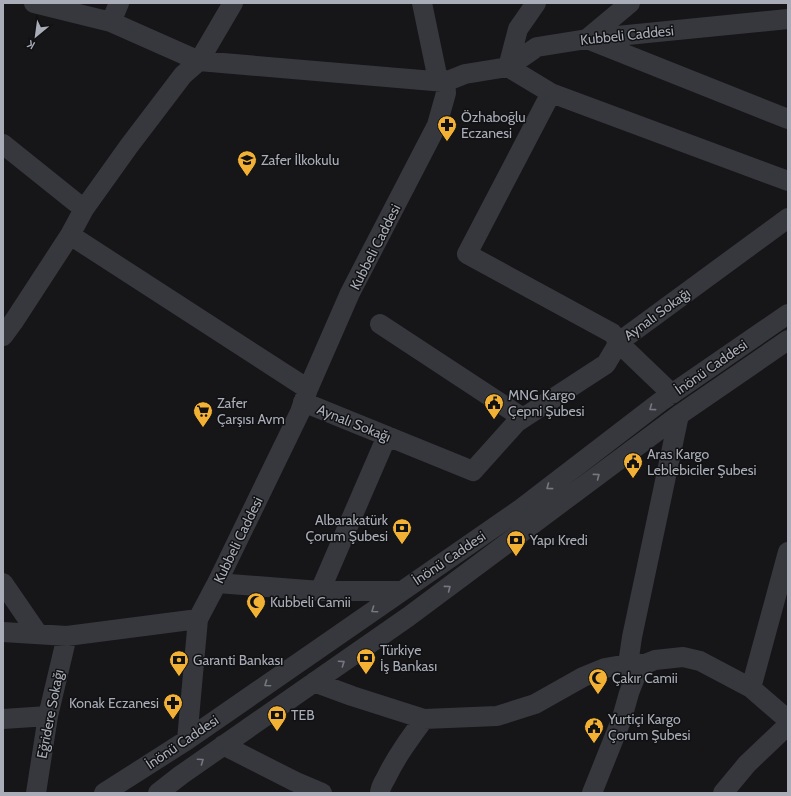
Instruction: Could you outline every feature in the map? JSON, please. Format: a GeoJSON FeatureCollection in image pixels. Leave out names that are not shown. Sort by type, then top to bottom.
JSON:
{"type":"FeatureCollection","features":[{"type":"Feature","properties":{"kind":"street"},"geometry":{"type":"LineString","coordinates":[[34,3],[111,22],[199,61],[445,82]]}},
{"type":"Feature","properties":{"kind":"street"},"geometry":{"type":"LineString","coordinates":[[111,22],[119,3]]}},
{"type":"Feature","properties":{"kind":"street"},"geometry":{"type":"LineString","coordinates":[[7,324],[70,235],[84,209],[129,146],[183,75],[199,61],[234,3]]}},
{"type":"Feature","properties":{"kind":"street"},"geometry":{"type":"LineString","coordinates":[[422,3],[437,75],[445,82]]}},
{"type":"Feature","properties":{"kind":"street"},"geometry":{"type":"LineString","coordinates":[[536,3],[518,29],[508,67],[551,93],[788,181]]}},
{"type":"Feature","properties":{"kind":"street"},"geometry":{"type":"LineString","coordinates":[[630,3],[587,39],[788,119]]}},
{"type":"Feature","properties":{"kind":"street","name":"Kubbeli Caddesi"},"geometry":{"type":"LineString","coordinates":[[186,740],[198,619],[300,412],[350,294],[437,125],[446,93],[445,82],[465,74],[508,67],[537,46],[587,39],[788,19]]}},
{"type":"Feature","properties":{"kind":"street"},"geometry":{"type":"LineString","coordinates":[[551,93],[467,254],[612,333],[619,342],[672,394]]}},
{"type":"Feature","properties":{"kind":"street"},"geometry":{"type":"LineString","coordinates":[[3,144],[84,209]]}},
{"type":"Feature","properties":{"kind":"street","name":"Aynalı Sokağı"},"geometry":{"type":"LineString","coordinates":[[70,235],[306,395],[387,436],[473,471],[517,422],[606,364],[619,342],[788,218]]}},
{"type":"Feature","properties":{"kind":"street","name":"İnönü Caddesi"},"geometry":{"type":"LineString","coordinates":[[104,793],[186,740],[522,508],[672,394],[788,314]]}},
{"type":"Feature","properties":{"kind":"street"},"geometry":{"type":"LineString","coordinates":[[380,324],[523,418]]}},
{"type":"Feature","properties":{"kind":"street","name":"İnönü Caddesi"},"geometry":{"type":"LineString","coordinates":[[158,793],[179,784],[223,745],[408,618],[679,415],[788,340]]}},
{"type":"Feature","properties":{"kind":"street"},"geometry":{"type":"LineString","coordinates":[[592,793],[622,718],[636,675],[632,637],[679,415]]}},
{"type":"Feature","properties":{"kind":"street"},"geometry":{"type":"LineString","coordinates":[[320,591],[387,436]]}},
{"type":"Feature","properties":{"kind":"street"},"geometry":{"type":"LineString","coordinates":[[751,688],[788,552]]}},
{"type":"Feature","properties":{"kind":"street"},"geometry":{"type":"LineString","coordinates":[[3,583],[38,634]]}},
{"type":"Feature","properties":{"kind":"street"},"geometry":{"type":"LineString","coordinates":[[217,583],[320,591],[401,591]]}},
{"type":"Feature","properties":{"kind":"street"},"geometry":{"type":"LineString","coordinates":[[3,632],[67,636],[198,619]]}},
{"type":"Feature","properties":{"kind":"street","name":"Eğridere Sokağı"},"geometry":{"type":"LineString","coordinates":[[36,793],[48,716],[67,636]]}},
{"type":"Feature","properties":{"kind":"street"},"geometry":{"type":"LineString","coordinates":[[314,682],[424,719],[497,716],[535,704],[583,677],[605,668],[683,657],[700,661],[751,688],[788,720]]}},
{"type":"Feature","properties":{"kind":"street"},"geometry":{"type":"LineString","coordinates":[[3,719],[48,716]]}},
{"type":"Feature","properties":{"kind":"street"},"geometry":{"type":"LineString","coordinates":[[384,792],[387,775],[404,746],[424,719]]}},
{"type":"Feature","properties":{"kind":"street"},"geometry":{"type":"LineString","coordinates":[[723,793],[747,764],[788,725]]}},
{"type":"Feature","properties":{"kind":"street"},"geometry":{"type":"LineString","coordinates":[[223,745],[296,782],[322,793]]}},
{"type":"Feature","properties":{"kind":"place","name":"Özhaboğlu Eczanesi"},"geometry":{"type":"Point","coordinates":[447,142]}},
{"type":"Feature","properties":{"kind":"place","name":"Zafer İlkokulu"},"geometry":{"type":"Point","coordinates":[247,177]}},
{"type":"Feature","properties":{"kind":"place","name":"MNG Kargo Çepni Şubesi"},"geometry":{"type":"Point","coordinates":[494,420]}},
{"type":"Feature","properties":{"kind":"place","name":"Zafer Çarşısı Avm"},"geometry":{"type":"Point","coordinates":[203,428]}},
{"type":"Feature","properties":{"kind":"place","name":"Aras Kargo Leblebiciler Şubesi"},"geometry":{"type":"Point","coordinates":[633,479]}},
{"type":"Feature","properties":{"kind":"place","name":"Albarakatürk Çorum Şubesi"},"geometry":{"type":"Point","coordinates":[402,545]}},
{"type":"Feature","properties":{"kind":"place","name":"Yapı Kredi"},"geometry":{"type":"Point","coordinates":[516,557]}},
{"type":"Feature","properties":{"kind":"place","name":"Kubbeli Camii"},"geometry":{"type":"Point","coordinates":[256,619]}},
{"type":"Feature","properties":{"kind":"place","name":"Türkiye İş Bankası"},"geometry":{"type":"Point","coordinates":[366,675]}},
{"type":"Feature","properties":{"kind":"place","name":"Garanti Bankası"},"geometry":{"type":"Point","coordinates":[179,677]}},
{"type":"Feature","properties":{"kind":"place","name":"Çakır Camii"},"geometry":{"type":"Point","coordinates":[598,695]}},
{"type":"Feature","properties":{"kind":"place","name":"Konak Eczanesi"},"geometry":{"type":"Point","coordinates":[173,720]}},
{"type":"Feature","properties":{"kind":"place","name":"TEB"},"geometry":{"type":"Point","coordinates":[277,732]}},
{"type":"Feature","properties":{"kind":"place","name":"Yurtiçi Kargo Çorum Şubesi"},"geometry":{"type":"Point","coordinates":[594,744]}}]}
